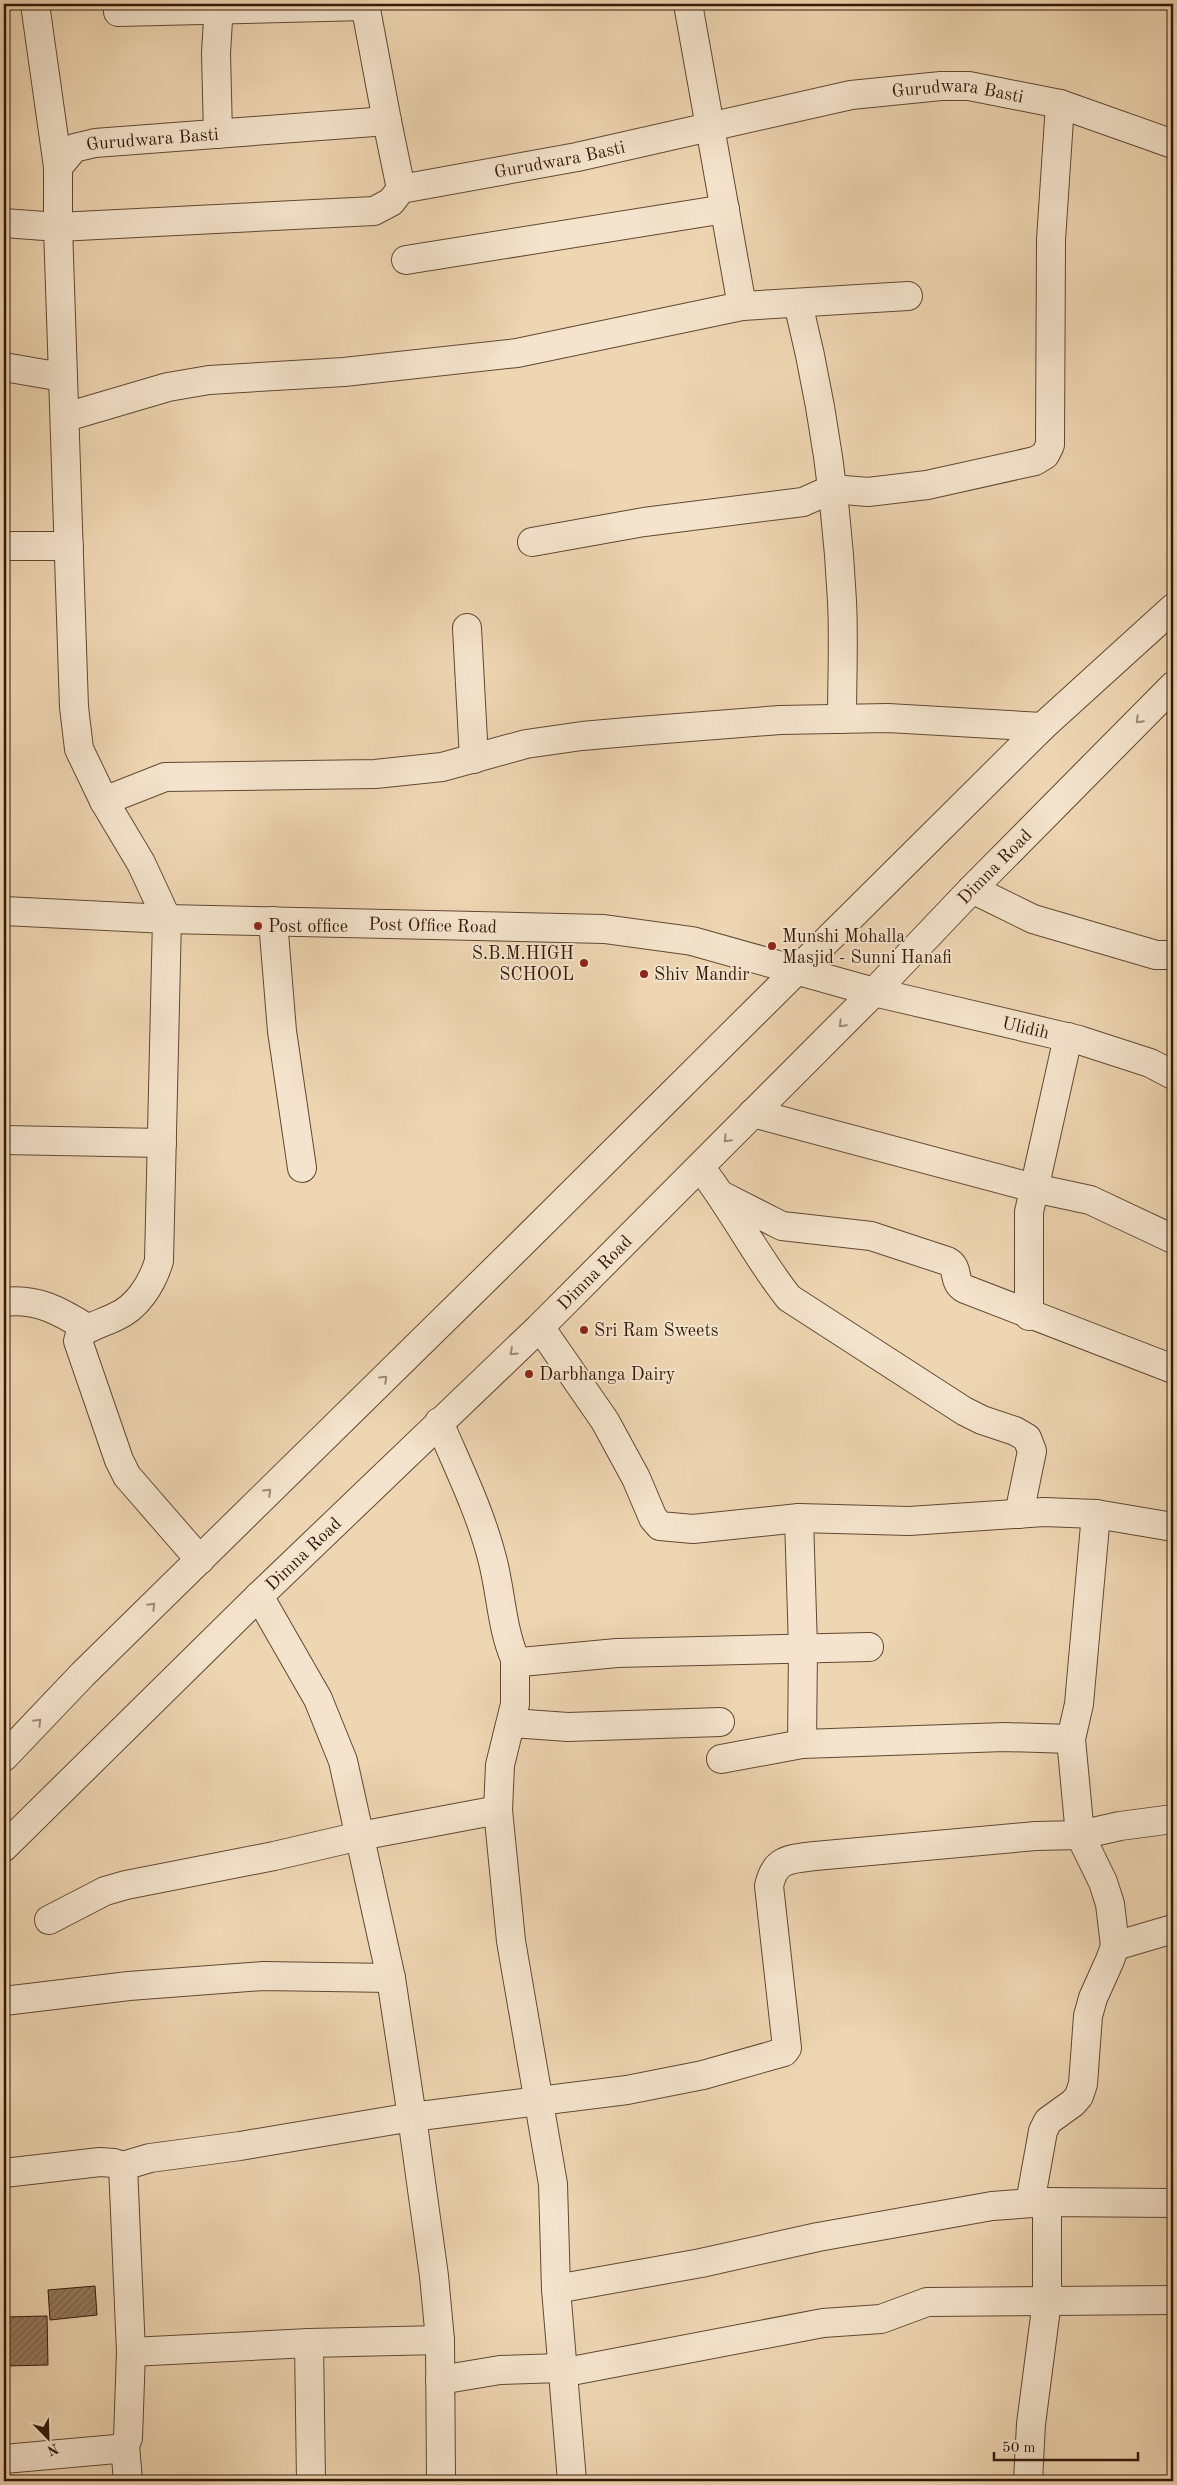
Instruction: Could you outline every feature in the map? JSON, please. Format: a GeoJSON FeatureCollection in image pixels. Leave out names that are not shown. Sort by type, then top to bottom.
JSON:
{"type":"FeatureCollection","features":[{"type":"Feature","properties":{"kind":"street"},"geometry":{"type":"LineString","coordinates":[[35,4],[58,167],[62,377],[66,418],[74,707],[79,749],[104,801],[141,863],[168,918],[159,1261],[153,1279],[126,1311],[87,1328],[80,1334],[80,1352],[119,1460],[127,1476],[200,1560]]}},
{"type":"Feature","properties":{"kind":"street"},"geometry":{"type":"LineString","coordinates":[[688,4],[742,306]]}},
{"type":"Feature","properties":{"kind":"street"},"geometry":{"type":"LineString","coordinates":[[4,223],[58,227],[374,211],[391,202],[401,189],[365,5],[219,7],[118,12]]}},
{"type":"Feature","properties":{"kind":"street"},"geometry":{"type":"LineString","coordinates":[[218,134],[216,53],[219,7]]}},
{"type":"Feature","properties":{"kind":"street","name":"Gurudwara Basti"},"geometry":{"type":"LineString","coordinates":[[401,189],[577,157],[851,95],[941,86],[969,86],[1060,104],[1173,144]]}},
{"type":"Feature","properties":{"kind":"street"},"geometry":{"type":"LineString","coordinates":[[532,542],[651,520],[803,502],[832,489],[868,492],[927,485],[1021,465],[1045,455],[1050,445],[1051,240],[1060,104]]}},
{"type":"Feature","properties":{"kind":"street","name":"Gurudwara Basti"},"geometry":{"type":"LineString","coordinates":[[58,167],[74,148],[95,143],[387,121]]}},
{"type":"Feature","properties":{"kind":"street"},"geometry":{"type":"LineString","coordinates":[[406,260],[725,209]]}},
{"type":"Feature","properties":{"kind":"street"},"geometry":{"type":"LineString","coordinates":[[66,418],[168,387],[209,380],[344,372],[517,354],[742,306],[908,296]]}},
{"type":"Feature","properties":{"kind":"street"},"geometry":{"type":"LineString","coordinates":[[798,303],[812,360],[832,489],[842,601],[842,719]]}},
{"type":"Feature","properties":{"kind":"street"},"geometry":{"type":"LineString","coordinates":[[4,367],[62,377]]}},
{"type":"Feature","properties":{"kind":"street"},"geometry":{"type":"LineString","coordinates":[[4,546],[69,546]]}},
{"type":"Feature","properties":{"kind":"street"},"geometry":{"type":"LineString","coordinates":[[4,1757],[83,1674],[1042,727],[1173,608]]}},
{"type":"Feature","properties":{"kind":"street"},"geometry":{"type":"LineString","coordinates":[[467,628],[474,759]]}},
{"type":"Feature","properties":{"kind":"street","name":"Dimna Road"},"geometry":{"type":"LineString","coordinates":[[4,1847],[438,1422],[540,1327],[874,992],[1173,686]]}},
{"type":"Feature","properties":{"kind":"street"},"geometry":{"type":"LineString","coordinates":[[104,801],[165,777],[374,774],[442,767],[526,744],[582,736],[780,720],[888,718],[1042,727]]}},
{"type":"Feature","properties":{"kind":"street"},"geometry":{"type":"LineString","coordinates":[[972,890],[1033,919],[1156,955],[1173,955]]}},
{"type":"Feature","properties":{"kind":"street","name":"Post Office Road"},"geometry":{"type":"LineString","coordinates":[[4,911],[168,918],[604,929],[692,941],[874,992]]}},
{"type":"Feature","properties":{"kind":"street"},"geometry":{"type":"LineString","coordinates":[[273,921],[282,1031],[302,1168]]}},
{"type":"Feature","properties":{"kind":"street","name":"Ulidih"},"geometry":{"type":"LineString","coordinates":[[874,992],[1068,1037],[1150,1063],[1173,1074]]}},
{"type":"Feature","properties":{"kind":"street"},"geometry":{"type":"LineString","coordinates":[[1029,1316],[1029,1212],[1068,1037]]}},
{"type":"Feature","properties":{"kind":"street"},"geometry":{"type":"LineString","coordinates":[[753,1112],[1034,1188],[1090,1200],[1173,1239]]}},
{"type":"Feature","properties":{"kind":"street"},"geometry":{"type":"LineString","coordinates":[[4,1140],[162,1143]]}},
{"type":"Feature","properties":{"kind":"street"},"geometry":{"type":"LineString","coordinates":[[700,1168],[722,1195],[775,1281],[789,1298],[964,1411],[982,1420],[1016,1431],[1027,1438],[1032,1451],[1019,1514]]}},
{"type":"Feature","properties":{"kind":"street"},"geometry":{"type":"LineString","coordinates":[[722,1195],[782,1226],[871,1236],[947,1261],[954,1264],[956,1280],[959,1286],[1029,1316],[1173,1369]]}},
{"type":"Feature","properties":{"kind":"street"},"geometry":{"type":"LineString","coordinates":[[4,1302],[36,1302],[56,1309],[87,1328]]}},
{"type":"Feature","properties":{"kind":"street"},"geometry":{"type":"LineString","coordinates":[[540,1327],[605,1421],[636,1478],[653,1518],[660,1526],[693,1529],[799,1518],[909,1521],[1044,1512],[1096,1514],[1173,1527]]}},
{"type":"Feature","properties":{"kind":"street"},"geometry":{"type":"LineString","coordinates":[[438,1422],[485,1534],[493,1560],[500,1608],[515,1659],[515,1704],[512,1723],[500,1765],[498,1810],[511,1941],[553,2184],[556,2289],[561,2370],[572,2481]]}},
{"type":"Feature","properties":{"kind":"street"},"geometry":{"type":"LineString","coordinates":[[1028,2481],[1031,2424],[1047,2301],[1039,2203],[1045,2126],[1048,2121],[1080,2096],[1083,2084],[1088,2016],[1093,1998],[1115,1946],[1113,1919],[1104,1882],[1080,1836],[1071,1740],[1079,1704],[1096,1514]]}},
{"type":"Feature","properties":{"kind":"street"},"geometry":{"type":"LineString","coordinates":[[799,1518],[803,1648],[802,1744]]}},
{"type":"Feature","properties":{"kind":"street"},"geometry":{"type":"LineString","coordinates":[[259,1596],[318,1699],[343,1761],[391,1978],[434,2276],[440,2340],[441,2481]]}},
{"type":"Feature","properties":{"kind":"street"},"geometry":{"type":"LineString","coordinates":[[515,1659],[521,1662],[617,1652],[869,1647]]}},
{"type":"Feature","properties":{"kind":"street"},"geometry":{"type":"LineString","coordinates":[[512,1723],[568,1727],[720,1722]]}},
{"type":"Feature","properties":{"kind":"street"},"geometry":{"type":"LineString","coordinates":[[721,1759],[802,1744],[1005,1737],[1071,1740]]}},
{"type":"Feature","properties":{"kind":"street"},"geometry":{"type":"LineString","coordinates":[[49,1920],[105,1892],[126,1885],[266,1858],[360,1836],[498,1810]]}},
{"type":"Feature","properties":{"kind":"street"},"geometry":{"type":"LineString","coordinates":[[4,2173],[100,2162],[123,2166],[150,2158],[240,2146],[412,2117],[636,2088],[703,2074],[784,2052],[787,2048],[787,2039],[769,1886],[772,1871],[782,1862],[815,1856],[1036,1836],[1080,1836],[1120,1826],[1173,1819]]}},
{"type":"Feature","properties":{"kind":"street"},"geometry":{"type":"LineString","coordinates":[[1115,1946],[1173,1929]]}},
{"type":"Feature","properties":{"kind":"street"},"geometry":{"type":"LineString","coordinates":[[4,2001],[129,1986],[263,1976],[391,1978]]}},
{"type":"Feature","properties":{"kind":"street"},"geometry":{"type":"LineString","coordinates":[[123,2166],[131,2352],[128,2438],[125,2445],[128,2481]]}},
{"type":"Feature","properties":{"kind":"street"},"geometry":{"type":"LineString","coordinates":[[556,2289],[701,2264],[818,2237],[992,2206],[1039,2203],[1173,2203]]}},
{"type":"Feature","properties":{"kind":"street"},"geometry":{"type":"LineString","coordinates":[[440,2380],[500,2370],[561,2370],[823,2323],[881,2319],[927,2302],[1173,2300]]}},
{"type":"Feature","properties":{"kind":"street"},"geometry":{"type":"LineString","coordinates":[[131,2352],[309,2343],[440,2340]]}},
{"type":"Feature","properties":{"kind":"street"},"geometry":{"type":"LineString","coordinates":[[309,2343],[312,2481]]}},
{"type":"Feature","properties":{"kind":"street"},"geometry":{"type":"LineString","coordinates":[[4,2460],[116,2449],[125,2445]]}},
{"type":"Feature","properties":{"kind":"building"},"geometry":{"type":"Polygon","coordinates":[[[95,2286],[97,2315],[50,2320],[48,2290],[95,2286]]]}},
{"type":"Feature","properties":{"kind":"building"},"geometry":{"type":"Polygon","coordinates":[[[47,2316],[48,2365],[4,2366],[4,2317],[47,2316]]]}},
{"type":"Feature","properties":{"kind":"place","name":"Post office"},"geometry":{"type":"Point","coordinates":[258,926]}},
{"type":"Feature","properties":{"kind":"place","name":"Munshi Mohalla Masjid - Sunni Hanafi"},"geometry":{"type":"Point","coordinates":[772,946]}},
{"type":"Feature","properties":{"kind":"place","name":"S.B.M.HIGH SCHOOL"},"geometry":{"type":"Point","coordinates":[584,963]}},
{"type":"Feature","properties":{"kind":"place","name":"Shiv Mandir"},"geometry":{"type":"Point","coordinates":[644,974]}},
{"type":"Feature","properties":{"kind":"place","name":"Sri Ram Sweets"},"geometry":{"type":"Point","coordinates":[584,1330]}},
{"type":"Feature","properties":{"kind":"place","name":"Darbhanga Dairy"},"geometry":{"type":"Point","coordinates":[529,1374]}}]}
